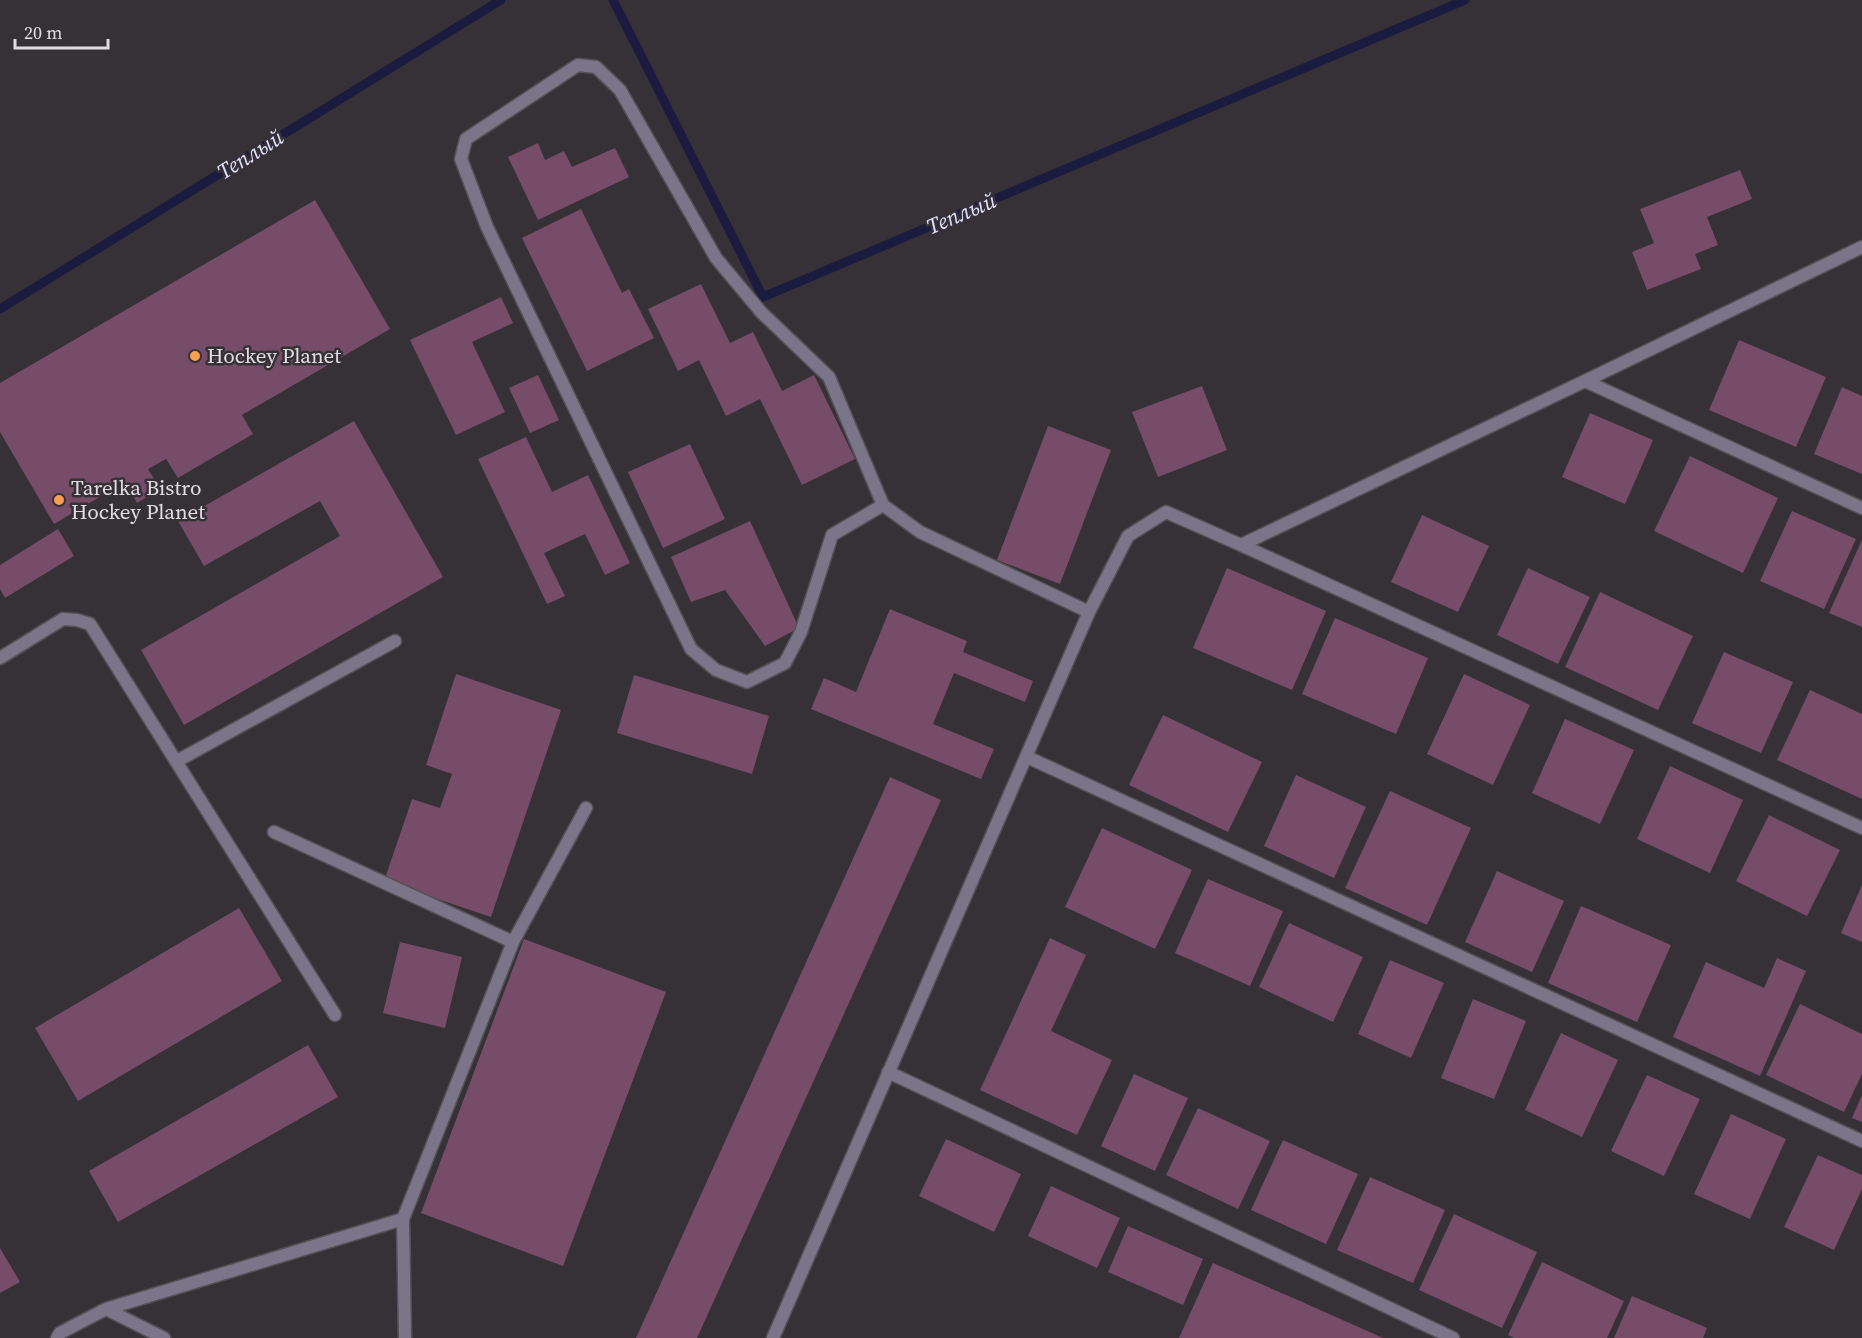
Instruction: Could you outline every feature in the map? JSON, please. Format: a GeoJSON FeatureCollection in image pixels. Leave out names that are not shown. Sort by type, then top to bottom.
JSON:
{"type":"FeatureCollection","features":[{"type":"Feature","properties":{"kind":"street"},"geometry":{"type":"LineString","coordinates":[[883,505],[832,535],[801,632],[785,663],[747,682],[716,670],[691,648],[487,227],[461,159],[466,139],[578,65],[596,67],[620,90],[716,258],[761,312],[829,377],[883,505],[921,532],[1089,612]]}},
{"type":"Feature","properties":{"kind":"street"},"geometry":{"type":"LineString","coordinates":[[1241,545],[1862,247]]}},
{"type":"Feature","properties":{"kind":"street"},"geometry":{"type":"LineString","coordinates":[[1585,381],[1862,508]]}},
{"type":"Feature","properties":{"kind":"street"},"geometry":{"type":"LineString","coordinates":[[773,1338],[1089,612],[1128,536],[1166,512],[1862,828]]}},
{"type":"Feature","properties":{"kind":"street"},"geometry":{"type":"LineString","coordinates":[[0,658],[63,619],[90,624],[335,1015]]}},
{"type":"Feature","properties":{"kind":"street"},"geometry":{"type":"LineString","coordinates":[[177,761],[395,641]]}},
{"type":"Feature","properties":{"kind":"street"},"geometry":{"type":"LineString","coordinates":[[1027,757],[1862,1142]]}},
{"type":"Feature","properties":{"kind":"street"},"geometry":{"type":"LineString","coordinates":[[405,1338],[403,1219],[513,942],[586,808]]}},
{"type":"Feature","properties":{"kind":"street"},"geometry":{"type":"LineString","coordinates":[[274,832],[513,942]]}},
{"type":"Feature","properties":{"kind":"street"},"geometry":{"type":"LineString","coordinates":[[888,1072],[1453,1338]]}},
{"type":"Feature","properties":{"kind":"street"},"geometry":{"type":"LineString","coordinates":[[57,1338],[60,1333],[106,1310],[403,1219]]}},
{"type":"Feature","properties":{"kind":"street"},"geometry":{"type":"LineString","coordinates":[[106,1310],[164,1338]]}},
{"type":"Feature","properties":{"kind":"building"},"geometry":{"type":"Polygon","coordinates":[[[538,143],[545,160],[564,151],[572,167],[615,148],[629,177],[538,220],[508,157],[538,143]]]}},
{"type":"Feature","properties":{"kind":"building"},"geometry":{"type":"Polygon","coordinates":[[[1740,170],[1752,199],[1707,217],[1718,245],[1695,254],[1701,269],[1647,290],[1632,252],[1654,243],[1640,209],[1740,170]]]}},
{"type":"Feature","properties":{"kind":"building","name":"Hockey Planet"},"geometry":{"type":"Polygon","coordinates":[[[315,200],[390,329],[242,415],[253,434],[178,478],[166,459],[148,469],[160,489],[137,503],[125,482],[54,524],[0,432],[0,383],[315,200]]]}},
{"type":"Feature","properties":{"kind":"building"},"geometry":{"type":"Polygon","coordinates":[[[581,209],[622,293],[629,289],[654,338],[587,371],[522,238],[581,209]]]}},
{"type":"Feature","properties":{"kind":"building"},"geometry":{"type":"Polygon","coordinates":[[[701,284],[730,343],[753,332],[782,391],[814,375],[855,459],[802,485],[760,399],[726,416],[699,360],[678,371],[648,309],[701,284]]]}},
{"type":"Feature","properties":{"kind":"building"},"geometry":{"type":"Polygon","coordinates":[[[501,297],[513,323],[472,342],[505,412],[456,435],[410,340],[501,297]]]}},
{"type":"Feature","properties":{"kind":"building"},"geometry":{"type":"Polygon","coordinates":[[[1739,340],[1826,377],[1796,447],[1709,410],[1739,340]]]}},
{"type":"Feature","properties":{"kind":"building"},"geometry":{"type":"Polygon","coordinates":[[[538,375],[559,420],[530,433],[509,388],[538,375]]]}},
{"type":"Feature","properties":{"kind":"building"},"geometry":{"type":"Polygon","coordinates":[[[1202,386],[1227,450],[1158,477],[1132,412],[1202,386]]]}},
{"type":"Feature","properties":{"kind":"building"},"geometry":{"type":"Polygon","coordinates":[[[1842,387],[1862,396],[1862,474],[1814,454],[1842,387]]]}},
{"type":"Feature","properties":{"kind":"building"},"geometry":{"type":"Polygon","coordinates":[[[1590,413],[1653,440],[1625,504],[1562,477],[1590,413]]]}},
{"type":"Feature","properties":{"kind":"building"},"geometry":{"type":"Polygon","coordinates":[[[354,421],[443,577],[184,725],[141,650],[340,536],[320,501],[204,566],[178,521],[354,421]]]}},
{"type":"Feature","properties":{"kind":"building"},"geometry":{"type":"Polygon","coordinates":[[[1048,426],[1111,450],[1060,584],[997,560],[1048,426]]]}},
{"type":"Feature","properties":{"kind":"building"},"geometry":{"type":"Polygon","coordinates":[[[526,437],[552,492],[588,475],[630,563],[605,575],[585,534],[544,553],[565,596],[547,604],[478,459],[526,437]]]}},
{"type":"Feature","properties":{"kind":"building"},"geometry":{"type":"Polygon","coordinates":[[[690,444],[725,519],[663,548],[628,472],[690,444]]]}},
{"type":"Feature","properties":{"kind":"building"},"geometry":{"type":"Polygon","coordinates":[[[1690,456],[1778,498],[1743,573],[1654,531],[1690,456]]]}},
{"type":"Feature","properties":{"kind":"building"},"geometry":{"type":"Polygon","coordinates":[[[1792,511],[1856,539],[1824,609],[1760,581],[1792,511]]]}},
{"type":"Feature","properties":{"kind":"building"},"geometry":{"type":"Polygon","coordinates":[[[1422,515],[1489,546],[1458,612],[1391,582],[1422,515]]]}},
{"type":"Feature","properties":{"kind":"building"},"geometry":{"type":"Polygon","coordinates":[[[750,521],[799,628],[765,646],[725,590],[691,602],[671,557],[750,521]]]}},
{"type":"Feature","properties":{"kind":"building"},"geometry":{"type":"Polygon","coordinates":[[[58,529],[74,556],[5,598],[0,589],[0,565],[58,529]]]}},
{"type":"Feature","properties":{"kind":"building"},"geometry":{"type":"Polygon","coordinates":[[[1862,540],[1862,627],[1829,613],[1862,540]]]}},
{"type":"Feature","properties":{"kind":"building"},"geometry":{"type":"Polygon","coordinates":[[[1227,568],[1326,611],[1292,690],[1193,648],[1227,568]]]}},
{"type":"Feature","properties":{"kind":"building"},"geometry":{"type":"Polygon","coordinates":[[[1528,568],[1590,597],[1558,664],[1497,635],[1528,568]]]}},
{"type":"Feature","properties":{"kind":"building"},"geometry":{"type":"Polygon","coordinates":[[[1600,592],[1693,636],[1658,710],[1565,667],[1600,592]]]}},
{"type":"Feature","properties":{"kind":"building"},"geometry":{"type":"Polygon","coordinates":[[[890,609],[967,641],[963,652],[1033,681],[1025,702],[954,673],[933,724],[994,749],[981,779],[811,709],[824,678],[856,692],[890,609]]]}},
{"type":"Feature","properties":{"kind":"building"},"geometry":{"type":"Polygon","coordinates":[[[1335,618],[1428,658],[1396,734],[1302,694],[1335,618]]]}},
{"type":"Feature","properties":{"kind":"building"},"geometry":{"type":"Polygon","coordinates":[[[1724,652],[1793,682],[1761,753],[1692,723],[1724,652]]]}},
{"type":"Feature","properties":{"kind":"building"},"geometry":{"type":"Polygon","coordinates":[[[456,674],[561,710],[491,917],[384,881],[412,799],[440,808],[452,774],[426,765],[456,674]]]}},
{"type":"Feature","properties":{"kind":"building"},"geometry":{"type":"Polygon","coordinates":[[[1464,674],[1530,705],[1493,785],[1427,754],[1464,674]]]}},
{"type":"Feature","properties":{"kind":"building"},"geometry":{"type":"Polygon","coordinates":[[[634,675],[769,716],[752,774],[617,733],[634,675]]]}},
{"type":"Feature","properties":{"kind":"building"},"geometry":{"type":"Polygon","coordinates":[[[1810,690],[1862,714],[1862,799],[1777,760],[1810,690]]]}},
{"type":"Feature","properties":{"kind":"building"},"geometry":{"type":"Polygon","coordinates":[[[1163,715],[1262,762],[1228,832],[1129,785],[1163,715]]]}},
{"type":"Feature","properties":{"kind":"building"},"geometry":{"type":"Polygon","coordinates":[[[1565,719],[1634,750],[1600,824],[1532,793],[1565,719]]]}},
{"type":"Feature","properties":{"kind":"building"},"geometry":{"type":"Polygon","coordinates":[[[1670,766],[1743,800],[1710,873],[1637,839],[1670,766]]]}},
{"type":"Feature","properties":{"kind":"building"},"geometry":{"type":"Polygon","coordinates":[[[1296,775],[1366,807],[1334,878],[1264,846],[1296,775]]]}},
{"type":"Feature","properties":{"kind":"building"},"geometry":{"type":"Polygon","coordinates":[[[890,777],[941,800],[697,1338],[636,1338],[890,777]]]}},
{"type":"Feature","properties":{"kind":"building"},"geometry":{"type":"Polygon","coordinates":[[[1390,791],[1471,828],[1427,925],[1345,888],[1390,791]]]}},
{"type":"Feature","properties":{"kind":"building"},"geometry":{"type":"Polygon","coordinates":[[[1769,815],[1840,850],[1807,916],[1736,881],[1769,815]]]}},
{"type":"Feature","properties":{"kind":"building"},"geometry":{"type":"Polygon","coordinates":[[[1102,828],[1192,870],[1155,949],[1065,907],[1102,828]]]}},
{"type":"Feature","properties":{"kind":"building"},"geometry":{"type":"Polygon","coordinates":[[[1497,871],[1564,901],[1532,972],[1465,942],[1497,871]]]}},
{"type":"Feature","properties":{"kind":"building"},"geometry":{"type":"Polygon","coordinates":[[[1208,879],[1283,911],[1250,986],[1175,953],[1208,879]]]}},
{"type":"Feature","properties":{"kind":"building"},"geometry":{"type":"Polygon","coordinates":[[[1862,885],[1862,942],[1841,933],[1862,885]]]}},
{"type":"Feature","properties":{"kind":"building"},"geometry":{"type":"Polygon","coordinates":[[[1581,906],[1671,945],[1637,1022],[1548,983],[1581,906]]]}},
{"type":"Feature","properties":{"kind":"building"},"geometry":{"type":"Polygon","coordinates":[[[239,908],[282,981],[78,1101],[35,1028],[239,908]]]}},
{"type":"Feature","properties":{"kind":"building"},"geometry":{"type":"Polygon","coordinates":[[[1289,923],[1363,957],[1333,1022],[1259,987],[1289,923]]]}},
{"type":"Feature","properties":{"kind":"building"},"geometry":{"type":"Polygon","coordinates":[[[1050,938],[1086,955],[1051,1031],[1112,1060],[1077,1135],[980,1090],[1050,938]]]}},
{"type":"Feature","properties":{"kind":"building"},"geometry":{"type":"Polygon","coordinates":[[[524,939],[666,992],[563,1266],[421,1213],[524,939]]]}},
{"type":"Feature","properties":{"kind":"building"},"geometry":{"type":"Polygon","coordinates":[[[400,942],[462,957],[445,1028],[383,1013],[400,942]]]}},
{"type":"Feature","properties":{"kind":"building"},"geometry":{"type":"Polygon","coordinates":[[[1777,958],[1806,971],[1760,1076],[1673,1037],[1706,962],[1764,988],[1777,958]]]}},
{"type":"Feature","properties":{"kind":"building"},"geometry":{"type":"Polygon","coordinates":[[[1390,960],[1444,983],[1411,1058],[1358,1034],[1390,960]]]}},
{"type":"Feature","properties":{"kind":"building"},"geometry":{"type":"Polygon","coordinates":[[[1473,999],[1526,1021],[1494,1099],[1441,1078],[1473,999]]]}},
{"type":"Feature","properties":{"kind":"building"},"geometry":{"type":"Polygon","coordinates":[[[1800,1004],[1862,1034],[1862,1074],[1844,1112],[1766,1075],[1800,1004]]]}},
{"type":"Feature","properties":{"kind":"building"},"geometry":{"type":"Polygon","coordinates":[[[1561,1033],[1618,1060],[1582,1137],[1525,1110],[1561,1033]]]}},
{"type":"Feature","properties":{"kind":"building"},"geometry":{"type":"Polygon","coordinates":[[[308,1045],[338,1097],[118,1222],[89,1171],[308,1045]]]}},
{"type":"Feature","properties":{"kind":"building"},"geometry":{"type":"Polygon","coordinates":[[[1134,1074],[1188,1098],[1155,1171],[1101,1146],[1134,1074]]]}},
{"type":"Feature","properties":{"kind":"building"},"geometry":{"type":"Polygon","coordinates":[[[1647,1075],[1700,1099],[1664,1176],[1611,1151],[1647,1075]]]}},
{"type":"Feature","properties":{"kind":"building"},"geometry":{"type":"Polygon","coordinates":[[[1862,1095],[1862,1122],[1852,1118],[1862,1095]]]}},
{"type":"Feature","properties":{"kind":"building"},"geometry":{"type":"Polygon","coordinates":[[[1198,1108],[1270,1141],[1238,1209],[1166,1175],[1198,1108]]]}},
{"type":"Feature","properties":{"kind":"building"},"geometry":{"type":"Polygon","coordinates":[[[1731,1114],[1786,1139],[1750,1219],[1694,1194],[1731,1114]]]}},
{"type":"Feature","properties":{"kind":"building"},"geometry":{"type":"Polygon","coordinates":[[[946,1139],[1021,1174],[994,1232],[919,1196],[946,1139]]]}},
{"type":"Feature","properties":{"kind":"building"},"geometry":{"type":"Polygon","coordinates":[[[1283,1140],[1358,1174],[1326,1244],[1251,1210],[1283,1140]]]}},
{"type":"Feature","properties":{"kind":"building"},"geometry":{"type":"Polygon","coordinates":[[[1818,1155],[1862,1175],[1862,1189],[1834,1250],[1784,1227],[1818,1155]]]}},
{"type":"Feature","properties":{"kind":"building"},"geometry":{"type":"Polygon","coordinates":[[[1370,1177],[1445,1210],[1413,1283],[1337,1250],[1370,1177]]]}},
{"type":"Feature","properties":{"kind":"building"},"geometry":{"type":"Polygon","coordinates":[[[1051,1186],[1120,1218],[1097,1268],[1028,1236],[1051,1186]]]}},
{"type":"Feature","properties":{"kind":"building"},"geometry":{"type":"Polygon","coordinates":[[[1454,1214],[1537,1252],[1502,1328],[1419,1290],[1454,1214]]]}},
{"type":"Feature","properties":{"kind":"building"},"geometry":{"type":"Polygon","coordinates":[[[1128,1226],[1203,1259],[1183,1305],[1108,1272],[1128,1226]]]}},
{"type":"Feature","properties":{"kind":"building"},"geometry":{"type":"Polygon","coordinates":[[[0,1248],[20,1282],[0,1293],[0,1248]]]}},
{"type":"Feature","properties":{"kind":"building"},"geometry":{"type":"Polygon","coordinates":[[[1542,1262],[1624,1301],[1607,1338],[1514,1338],[1508,1335],[1542,1262]]]}},
{"type":"Feature","properties":{"kind":"building"},"geometry":{"type":"Polygon","coordinates":[[[1213,1263],[1300,1301],[1383,1338],[1179,1338],[1213,1263]]]}},
{"type":"Feature","properties":{"kind":"building"},"geometry":{"type":"Polygon","coordinates":[[[1632,1296],[1707,1328],[1703,1338],[1614,1338],[1632,1296]]]}},
{"type":"Feature","properties":{"kind":"waterway","name":"Теплый"},"geometry":{"type":"LineString","coordinates":[[0,309],[501,0]]}},
{"type":"Feature","properties":{"kind":"waterway","name":"Теплый"},"geometry":{"type":"LineString","coordinates":[[613,0],[763,297],[1465,0]]}},
{"type":"Feature","properties":{"kind":"place","name":"Hockey Planet"},"geometry":{"type":"Point","coordinates":[195,356]}},
{"type":"Feature","properties":{"kind":"place","name":"Tarelka Bistro Hockey Planet"},"geometry":{"type":"Point","coordinates":[59,500]}}]}
